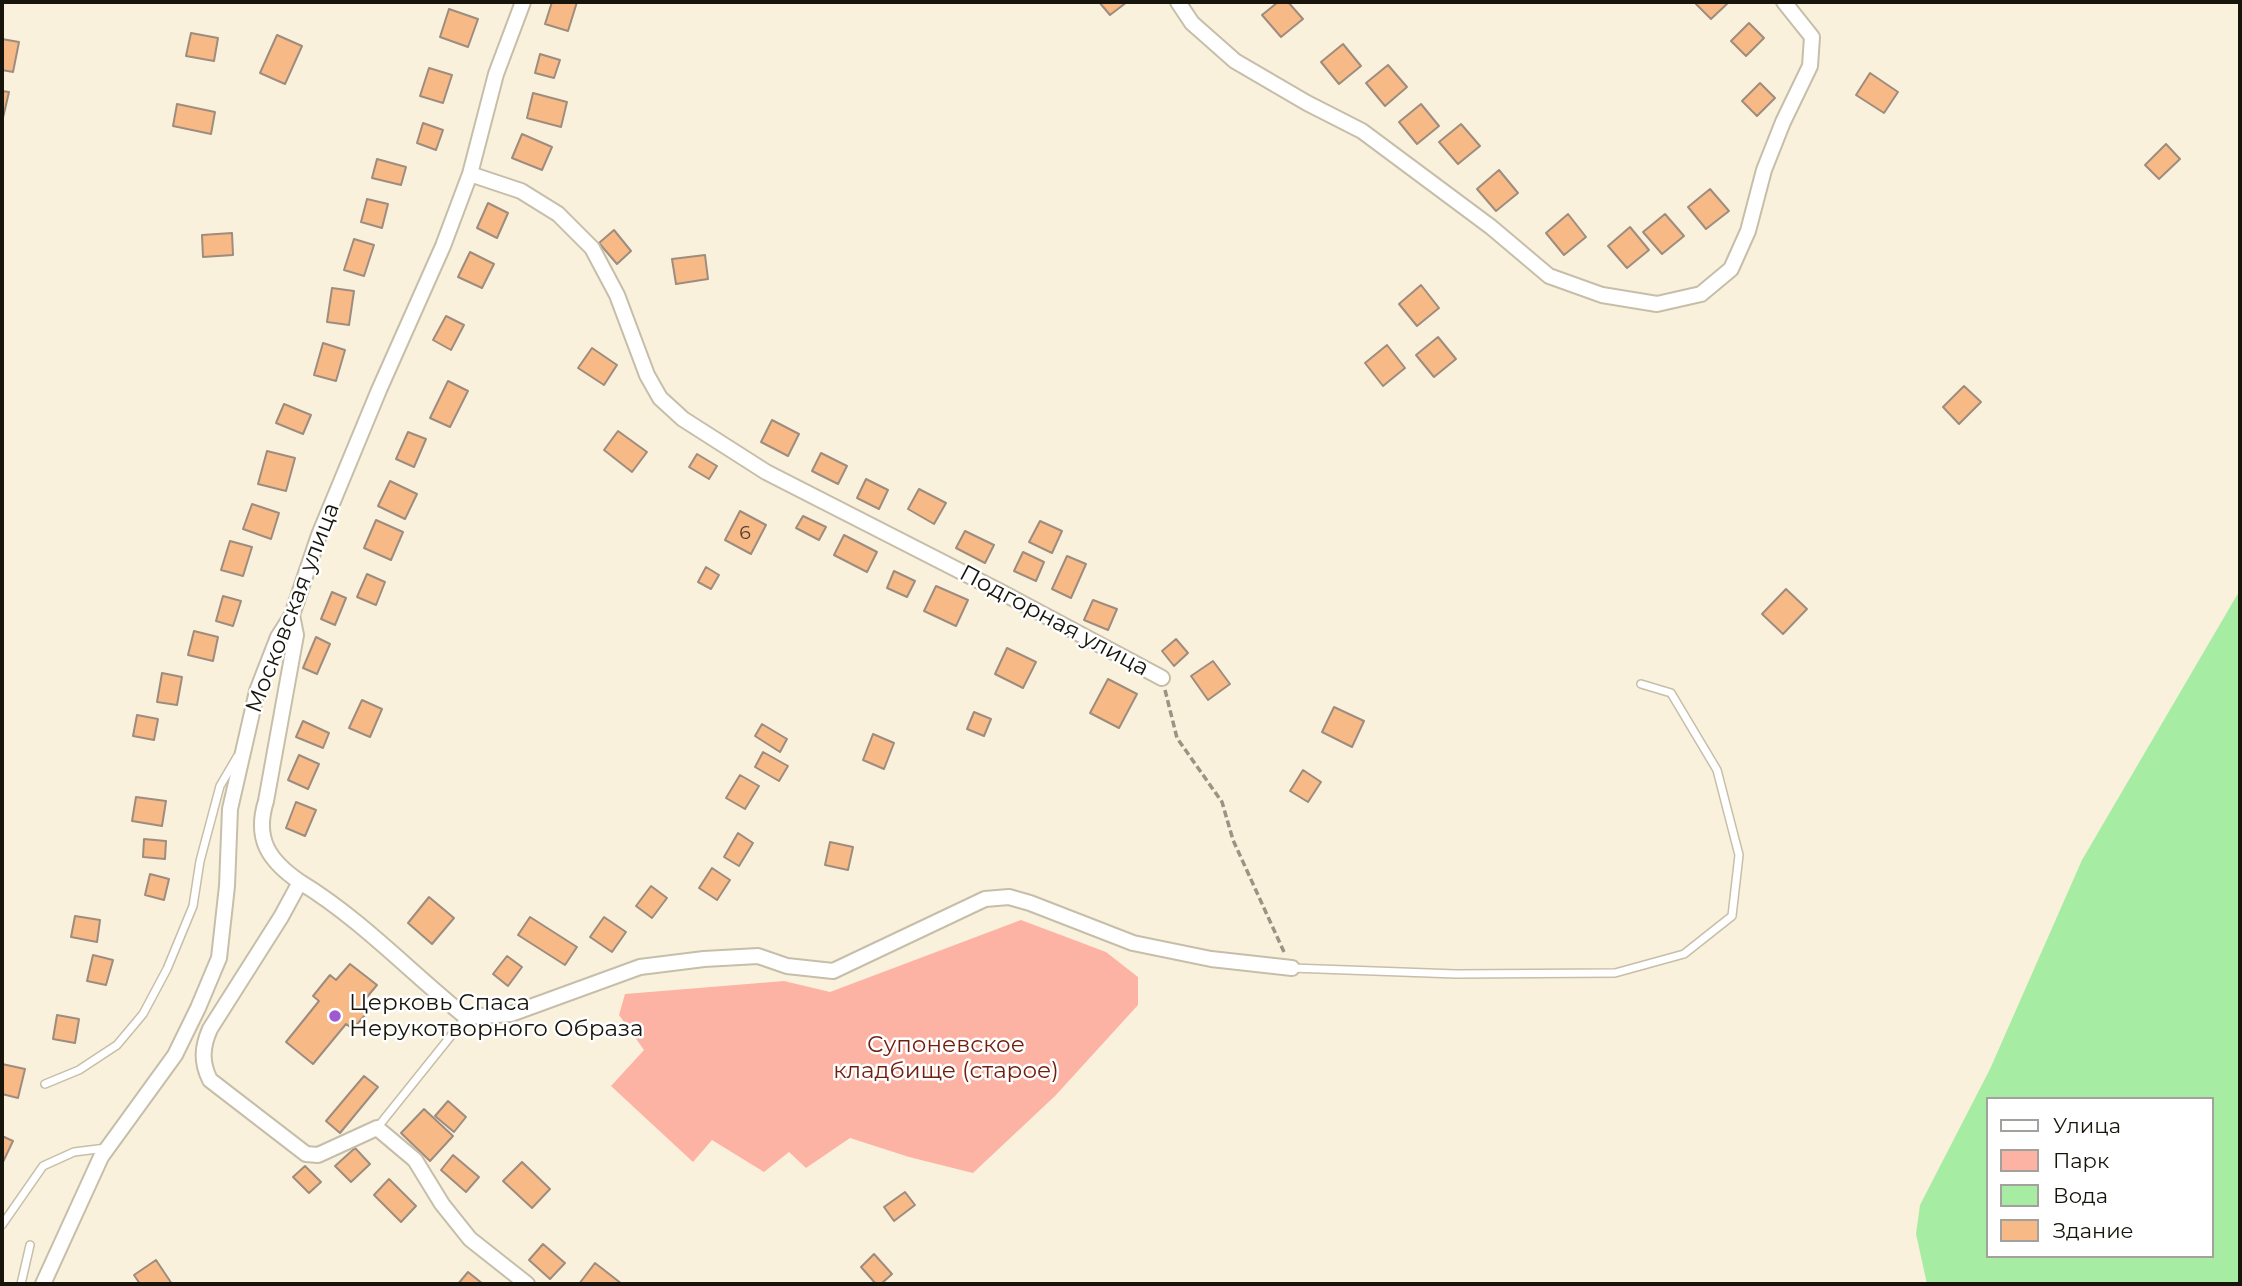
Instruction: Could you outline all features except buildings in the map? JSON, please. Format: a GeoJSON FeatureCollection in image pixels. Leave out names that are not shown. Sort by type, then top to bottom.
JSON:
{"type":"FeatureCollection","features":[{"type":"Feature","properties":{"kind":"street","name":"Московская улица"},"geometry":{"type":"LineString","coordinates":[[43,1284],[106,1148],[175,1055],[219,958],[227,886],[230,810],[257,691],[278,637],[292,615],[319,535],[379,390],[443,246],[470,174],[496,74],[523,2]]}},
{"type":"Feature","properties":{"kind":"street"},"geometry":{"type":"LineString","coordinates":[[1178,2],[1192,23],[1235,61],[1362,131],[1491,227],[1549,276],[1602,295],[1657,304],[1701,294],[1731,269],[1748,231],[1764,170],[1810,66],[1812,37],[1784,2]]}},
{"type":"Feature","properties":{"kind":"street","name":"Подгорная улица"},"geometry":{"type":"LineString","coordinates":[[470,174],[521,191],[558,214],[592,248],[617,295],[647,375],[660,398],[683,419],[766,472],[1162,678]]}},
{"type":"Feature","properties":{"kind":"street"},"geometry":{"type":"LineString","coordinates":[[292,615],[296,635],[261,817],[261,835],[270,855],[281,868],[328,899],[434,992],[467,1017],[511,1014],[640,967],[758,956],[787,966],[833,971],[985,899],[1009,897],[1133,943],[1210,959],[1292,968]]}},
{"type":"Feature","properties":{"kind":"street"},"geometry":{"type":"LineString","coordinates":[[300,882],[210,1029],[203,1054],[204,1068],[210,1080],[306,1154],[318,1155],[377,1128],[415,1160],[442,1204],[470,1239],[527,1284]]}},
{"type":"Feature","properties":{"kind":"lane"},"geometry":{"type":"LineString","coordinates":[[1292,968],[1457,974],[1615,973],[1684,954],[1732,916],[1739,855],[1717,770],[1671,694],[1641,684]]}},
{"type":"Feature","properties":{"kind":"lane"},"geometry":{"type":"LineString","coordinates":[[45,1084],[79,1070],[117,1045],[143,1014],[167,969],[193,906],[200,861],[220,786],[245,743]]}},
{"type":"Feature","properties":{"kind":"lane"},"geometry":{"type":"LineString","coordinates":[[377,1128],[467,1017]]}},
{"type":"Feature","properties":{"kind":"lane"},"geometry":{"type":"LineString","coordinates":[[2,1225],[43,1166],[74,1152],[106,1148]]}},
{"type":"Feature","properties":{"kind":"lane"},"geometry":{"type":"LineString","coordinates":[[21,1284],[30,1245]]}},
{"type":"Feature","properties":{"kind":"path","name":"Подгорная улица"},"geometry":{"type":"LineString","coordinates":[[1162,678],[1177,738],[1222,802],[1233,840],[1292,968]]}},
{"type":"Feature","properties":{"kind":"green space","name":"Супоневское кладбище (старое)"},"geometry":{"type":"Polygon","coordinates":[[[1021,920],[1106,952],[1138,977],[1138,1005],[1055,1096],[973,1173],[909,1157],[850,1138],[806,1168],[789,1152],[764,1172],[712,1140],[693,1162],[611,1086],[644,1050],[619,1015],[625,994],[784,981],[830,992],[1021,920]]]}},
{"type":"Feature","properties":{"kind":"water"},"geometry":{"type":"Polygon","coordinates":[[[2240,590],[2240,1284],[1927,1284],[1916,1234],[1920,1205],[1990,1069],[2082,860],[2240,590]]]}},
{"type":"Feature","properties":{"kind":"place","name":"Церковь Спаса Нерукотворного Образа"},"geometry":{"type":"Point","coordinates":[335,1016]}}]}
